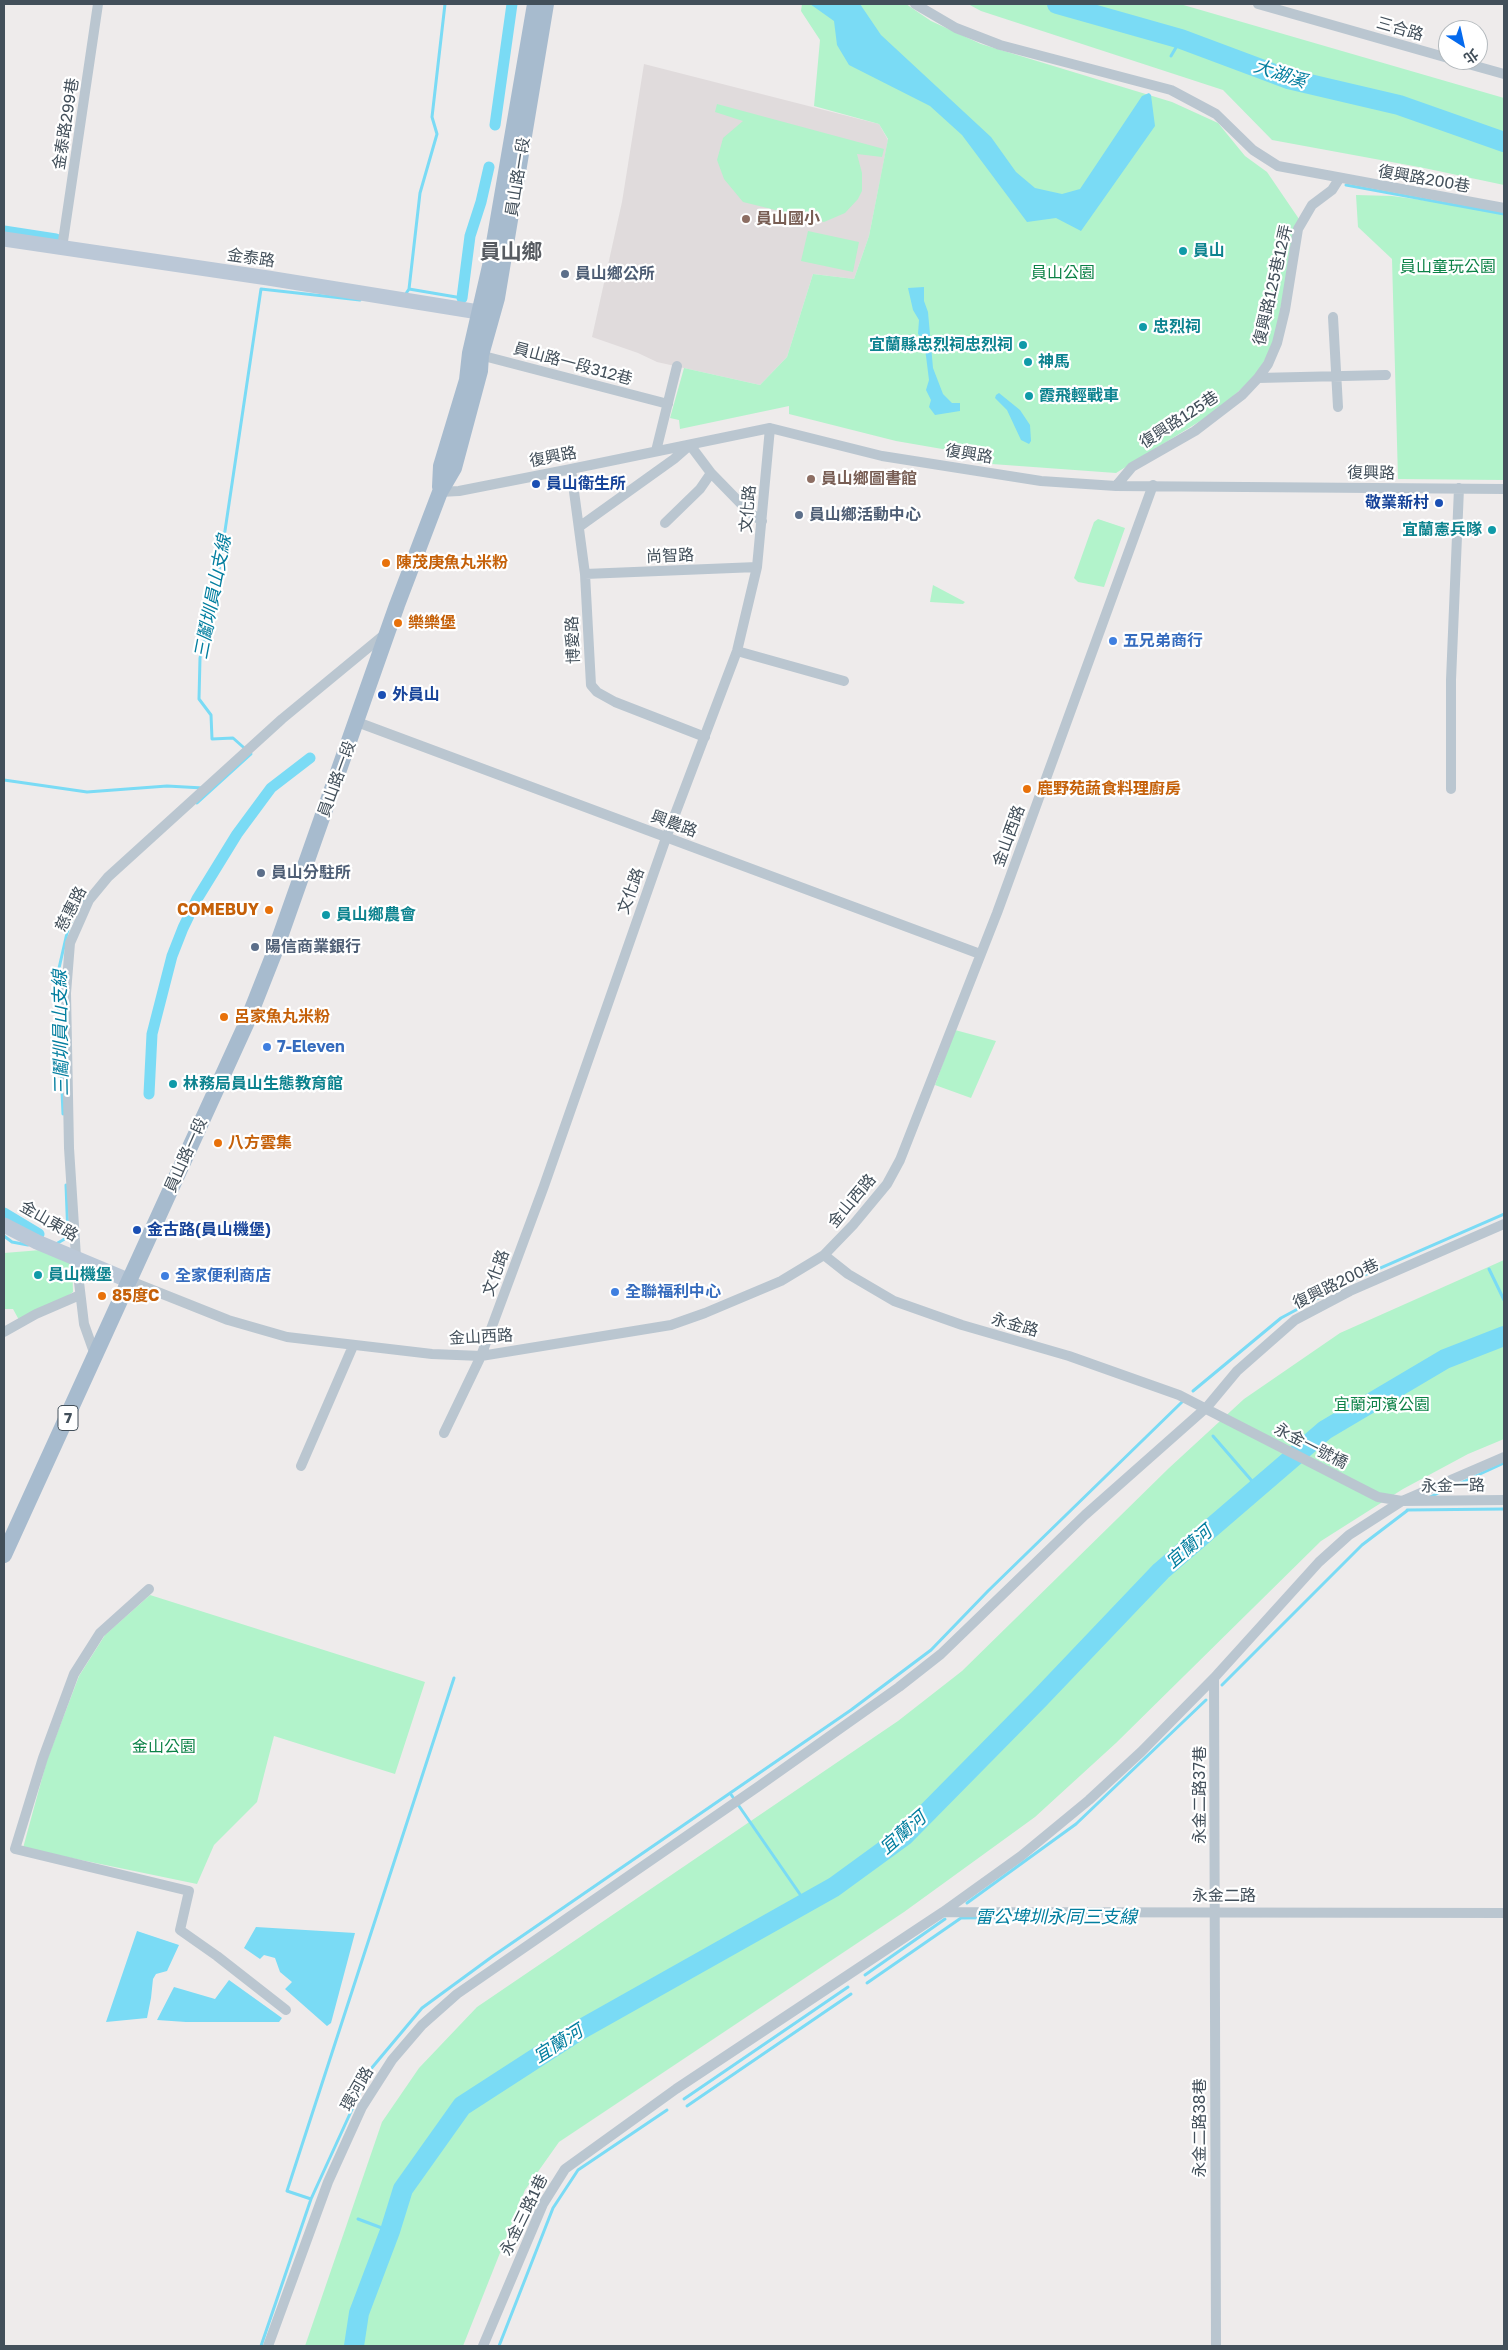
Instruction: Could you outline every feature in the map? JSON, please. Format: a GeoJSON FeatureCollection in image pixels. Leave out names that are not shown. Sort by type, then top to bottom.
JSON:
{"type":"FeatureCollection","features":[{"type":"Feature","properties":{"kind":"main road","name":"員山路一段"},"geometry":{"type":"LineString","coordinates":[[487,314],[535,4]]}},
{"type":"Feature","properties":{"kind":"main road","name":"員山路一段"},"geometry":{"type":"LineString","coordinates":[[4,1555],[96,1357],[247,1022],[275,951],[388,632],[440,492],[454,468],[480,371],[476,354],[510,225],[546,4]]}},
{"type":"Feature","properties":{"kind":"street","name":"金泰路299巷"},"geometry":{"type":"LineString","coordinates":[[62,248],[98,4]]}},
{"type":"Feature","properties":{"kind":"street","name":"復興路200巷"},"geometry":{"type":"LineString","coordinates":[[915,4],[956,28],[1000,45],[1171,90],[1216,114],[1252,150],[1278,166],[1339,179],[1504,208]]}},
{"type":"Feature","properties":{"kind":"street","name":"三合路"},"geometry":{"type":"LineString","coordinates":[[1258,4],[1438,55]]}},
{"type":"Feature","properties":{"kind":"street"},"geometry":{"type":"LineString","coordinates":[[1488,70],[1504,74]]}},
{"type":"Feature","properties":{"kind":"street","name":"復興路125巷12弄"},"geometry":{"type":"LineString","coordinates":[[1258,378],[1268,364],[1277,343],[1285,310],[1298,229],[1312,205],[1332,190],[1339,179]]}},
{"type":"Feature","properties":{"kind":"street","name":"金泰路"},"geometry":{"type":"LineString","coordinates":[[4,240],[268,278],[487,314]]}},
{"type":"Feature","properties":{"kind":"street"},"geometry":{"type":"LineString","coordinates":[[1333,318],[1338,407]]}},
{"type":"Feature","properties":{"kind":"street","name":"員山路一段312巷"},"geometry":{"type":"LineString","coordinates":[[476,354],[668,404]]}},
{"type":"Feature","properties":{"kind":"street"},"geometry":{"type":"LineString","coordinates":[[656,451],[677,366]]}},
{"type":"Feature","properties":{"kind":"street"},"geometry":{"type":"LineString","coordinates":[[1258,378],[1386,375]]}},
{"type":"Feature","properties":{"kind":"street","name":"復興路125巷"},"geometry":{"type":"LineString","coordinates":[[1116,486],[1132,467],[1195,430],[1218,414],[1258,378]]}},
{"type":"Feature","properties":{"kind":"street","name":"復興路"},"geometry":{"type":"LineString","coordinates":[[440,492],[459,491],[770,428],[882,456],[1042,481],[1116,486],[1504,488]]}},
{"type":"Feature","properties":{"kind":"street","name":"文化路"},"geometry":{"type":"LineString","coordinates":[[444,1433],[481,1356],[544,1186],[666,838],[737,651],[757,567],[770,428]]}},
{"type":"Feature","properties":{"kind":"street"},"geometry":{"type":"LineString","coordinates":[[580,527],[674,459],[690,445],[711,473],[750,513],[762,521]]}},
{"type":"Feature","properties":{"kind":"street","name":"博愛路"},"geometry":{"type":"LineString","coordinates":[[571,469],[585,574],[591,685],[597,692],[615,702],[705,737]]}},
{"type":"Feature","properties":{"kind":"street"},"geometry":{"type":"LineString","coordinates":[[665,523],[700,489],[711,473]]}},
{"type":"Feature","properties":{"kind":"street","name":"金山西路"},"geometry":{"type":"LineString","coordinates":[[130,1280],[228,1320],[287,1337],[432,1354],[481,1356],[671,1325],[705,1314],[781,1281],[824,1255],[853,1225],[887,1184],[900,1160],[1060,744],[1153,486]]}},
{"type":"Feature","properties":{"kind":"street"},"geometry":{"type":"LineString","coordinates":[[1451,789],[1451,680],[1459,488]]}},
{"type":"Feature","properties":{"kind":"street","name":"尚智路"},"geometry":{"type":"LineString","coordinates":[[585,574],[757,567]]}},
{"type":"Feature","properties":{"kind":"street","name":"慈惠路"},"geometry":{"type":"LineString","coordinates":[[96,1357],[84,1324],[80,1295],[68,1148],[66,992],[70,942],[89,900],[108,877],[282,719],[388,632]]}},
{"type":"Feature","properties":{"kind":"street"},"geometry":{"type":"LineString","coordinates":[[737,651],[844,681]]}},
{"type":"Feature","properties":{"kind":"street","name":"興農路"},"geometry":{"type":"LineString","coordinates":[[357,722],[980,954]]}},
{"type":"Feature","properties":{"kind":"street","name":"金山東路"},"geometry":{"type":"LineString","coordinates":[[4,1216],[41,1233],[76,1257]]}},
{"type":"Feature","properties":{"kind":"street","name":"復興路200巷"},"geometry":{"type":"LineString","coordinates":[[568,1917],[883,1698],[941,1654],[1085,1515],[1206,1407],[1237,1371],[1296,1320],[1350,1291],[1504,1224]]}},
{"type":"Feature","properties":{"kind":"street","name":"金山東路"},"geometry":{"type":"LineString","coordinates":[[4,1225],[37,1242],[130,1280]]}},
{"type":"Feature","properties":{"kind":"street","name":"永金路"},"geometry":{"type":"LineString","coordinates":[[824,1255],[848,1274],[894,1301],[962,1325],[1114,1371],[1179,1394],[1230,1421]]}},
{"type":"Feature","properties":{"kind":"street"},"geometry":{"type":"LineString","coordinates":[[4,1332],[36,1314],[80,1295]]}},
{"type":"Feature","properties":{"kind":"street"},"geometry":{"type":"LineString","coordinates":[[301,1466],[353,1346]]}},
{"type":"Feature","properties":{"kind":"street","name":"永金一號橋"},"geometry":{"type":"LineString","coordinates":[[1230,1421],[1378,1497],[1402,1502]]}},
{"type":"Feature","properties":{"kind":"street","name":"永金三路1巷"},"geometry":{"type":"LineString","coordinates":[[483,2346],[543,2204],[565,2169],[676,2089],[943,1912],[1021,1856],[1089,1800],[1214,1678],[1319,1562],[1349,1535],[1402,1502],[1504,1457]]}},
{"type":"Feature","properties":{"kind":"street","name":"永金一路"},"geometry":{"type":"LineString","coordinates":[[1402,1502],[1504,1500]]}},
{"type":"Feature","properties":{"kind":"street"},"geometry":{"type":"LineString","coordinates":[[149,1589],[100,1633],[74,1674],[43,1758],[15,1848],[190,1891],[180,1930],[217,1956],[286,2010]]}},
{"type":"Feature","properties":{"kind":"street","name":"永金二路37巷"},"geometry":{"type":"LineString","coordinates":[[1214,1678],[1215,1911]]}},
{"type":"Feature","properties":{"kind":"street","name":"永金二路38巷"},"geometry":{"type":"LineString","coordinates":[[1215,1911],[1216,2346]]}},
{"type":"Feature","properties":{"kind":"street","name":"永金二路"},"geometry":{"type":"LineString","coordinates":[[943,1912],[1504,1913]]}},
{"type":"Feature","properties":{"kind":"street","name":"環河路"},"geometry":{"type":"LineString","coordinates":[[268,2346],[332,2174],[362,2107],[392,2060],[422,2025],[457,1994],[568,1917]]}},
{"type":"Feature","properties":{"kind":"shaded area","name":"員山國小"},"geometry":{"type":"Polygon","coordinates":[[[644,64],[879,124],[888,140],[869,236],[854,279],[813,274],[787,357],[760,385],[657,362],[638,353],[592,337],[622,202],[644,64]]]}},
{"type":"Feature","properties":{"kind":"green space","name":"員山公園"},"geometry":{"type":"Polygon","coordinates":[[[802,4],[906,4],[931,21],[981,44],[1172,102],[1218,123],[1245,156],[1267,172],[1299,219],[1274,340],[1266,358],[1254,377],[1218,410],[1116,473],[978,463],[977,455],[896,441],[789,414],[789,406],[680,429],[679,420],[670,418],[684,368],[760,385],[787,357],[813,274],[854,279],[869,236],[888,139],[879,124],[814,106],[820,40],[801,11],[802,4]]]}},
{"type":"Feature","properties":{"kind":"green space"},"geometry":{"type":"Polygon","coordinates":[[[968,4],[1180,4],[1504,98],[1504,185],[1272,140],[1223,90],[981,11],[968,4]]]}},
{"type":"Feature","properties":{"kind":"green space"},"geometry":{"type":"Polygon","coordinates":[[[717,104],[884,149],[882,157],[857,154],[862,173],[862,191],[858,199],[845,213],[824,222],[743,202],[724,179],[717,160],[723,138],[743,121],[715,112],[717,104]]]}},
{"type":"Feature","properties":{"kind":"green space","name":"員山童玩公園"},"geometry":{"type":"Polygon","coordinates":[[[1356,195],[1392,196],[1504,211],[1504,480],[1398,479],[1392,259],[1358,227],[1356,195]]]}},
{"type":"Feature","properties":{"kind":"green space"},"geometry":{"type":"Polygon","coordinates":[[[808,231],[859,242],[853,272],[801,261],[808,231]]]}},
{"type":"Feature","properties":{"kind":"green space"},"geometry":{"type":"Polygon","coordinates":[[[1098,519],[1125,528],[1104,587],[1078,582],[1074,578],[1094,522],[1098,519]]]}},
{"type":"Feature","properties":{"kind":"green space"},"geometry":{"type":"Polygon","coordinates":[[[933,585],[965,602],[963,604],[930,602],[933,585]]]}},
{"type":"Feature","properties":{"kind":"green space"},"geometry":{"type":"Polygon","coordinates":[[[955,1030],[996,1041],[971,1098],[935,1085],[955,1030]]]}},
{"type":"Feature","properties":{"kind":"green space","name":"員山機堡"},"geometry":{"type":"Polygon","coordinates":[[[41,1250],[72,1259],[73,1292],[62,1300],[19,1320],[13,1309],[4,1309],[4,1253],[41,1250]]]}},
{"type":"Feature","properties":{"kind":"green space","name":"宜蘭河濱公園"},"geometry":{"type":"Polygon","coordinates":[[[1504,1260],[1504,1439],[1468,1454],[1403,1489],[1321,1541],[1116,1743],[1035,1817],[904,1912],[559,2142],[525,2190],[463,2346],[305,2346],[382,2122],[419,2068],[477,2007],[898,1721],[962,1671],[1169,1468],[1244,1399],[1340,1333],[1504,1260]]]}},
{"type":"Feature","properties":{"kind":"green space","name":"金山公園"},"geometry":{"type":"Polygon","coordinates":[[[150,1595],[425,1682],[395,1774],[274,1736],[257,1802],[214,1845],[197,1884],[23,1848],[47,1760],[79,1676],[105,1635],[150,1595]]]}},
{"type":"Feature","properties":{"kind":"water"},"geometry":{"type":"Polygon","coordinates":[[[810,4],[860,4],[881,35],[991,137],[1016,172],[1035,188],[1062,194],[1080,189],[1142,96],[1149,93],[1151,95],[1155,126],[1081,231],[1056,218],[1027,222],[962,135],[930,106],[849,65],[837,45],[834,21],[810,4]]]}},
{"type":"Feature","properties":{"kind":"water"},"geometry":{"type":"Polygon","coordinates":[[[924,287],[924,301],[928,312],[933,368],[943,394],[952,403],[960,403],[960,411],[935,415],[929,407],[931,400],[926,390],[929,380],[924,340],[918,334],[919,320],[913,310],[908,288],[924,287]]]}},
{"type":"Feature","properties":{"kind":"water"},"geometry":{"type":"Polygon","coordinates":[[[999,393],[1020,410],[1030,425],[1031,441],[1029,444],[1021,440],[1007,410],[995,398],[999,393]]]}},
{"type":"Feature","properties":{"kind":"water"},"geometry":{"type":"Polygon","coordinates":[[[256,1927],[355,1933],[331,2023],[327,2026],[285,1989],[292,1982],[280,1972],[275,1958],[264,1955],[260,1959],[244,1948],[256,1927]]]}},
{"type":"Feature","properties":{"kind":"water"},"geometry":{"type":"Polygon","coordinates":[[[137,1931],[179,1945],[167,1971],[156,1974],[153,1979],[147,2018],[106,2022],[137,1931]]]}},
{"type":"Feature","properties":{"kind":"water"},"geometry":{"type":"Polygon","coordinates":[[[229,1980],[282,2018],[279,2022],[186,2022],[157,2020],[174,1987],[215,1999],[229,1980]]]}},
{"type":"Feature","properties":{"kind":"waterway","name":"三鬮圳員山支線"},"geometry":{"type":"LineString","coordinates":[[405,295],[409,289],[420,193],[437,134],[432,117],[445,4]]}},
{"type":"Feature","properties":{"kind":"waterway"},"geometry":{"type":"LineString","coordinates":[[495,125],[512,4]]}},
{"type":"Feature","properties":{"kind":"waterway","name":"大湖溪"},"geometry":{"type":"LineString","coordinates":[[1057,4],[1181,39],[1288,79],[1399,105],[1504,142]]}},
{"type":"Feature","properties":{"kind":"waterway"},"geometry":{"type":"LineString","coordinates":[[1171,56],[1181,39]]}},
{"type":"Feature","properties":{"kind":"waterway"},"geometry":{"type":"LineString","coordinates":[[462,298],[470,236],[481,202],[489,167]]}},
{"type":"Feature","properties":{"kind":"waterway"},"geometry":{"type":"LineString","coordinates":[[1346,185],[1504,214]]}},
{"type":"Feature","properties":{"kind":"waterway"},"geometry":{"type":"LineString","coordinates":[[4,231],[56,239]]}},
{"type":"Feature","properties":{"kind":"waterway","name":"三鬮圳員山支線"},"geometry":{"type":"LineString","coordinates":[[197,803],[251,754],[233,738],[212,739],[211,715],[199,699],[200,658],[207,628],[212,618],[261,289],[360,300]]}},
{"type":"Feature","properties":{"kind":"waterway"},"geometry":{"type":"LineString","coordinates":[[409,289],[462,298]]}},
{"type":"Feature","properties":{"kind":"waterway"},"geometry":{"type":"LineString","coordinates":[[149,1094],[152,1034],[172,956],[183,928],[197,899],[237,834],[271,788],[310,758]]}},
{"type":"Feature","properties":{"kind":"waterway"},"geometry":{"type":"LineString","coordinates":[[4,780],[87,792],[167,786],[203,788]]}},
{"type":"Feature","properties":{"kind":"waterway","name":"三鬮圳員山支線"},"geometry":{"type":"LineString","coordinates":[[63,1114],[57,977],[67,933],[78,903],[86,898]]}},
{"type":"Feature","properties":{"kind":"waterway","name":"三鬮圳員山支線"},"geometry":{"type":"LineString","coordinates":[[56,1244],[68,1237],[66,1185]]}},
{"type":"Feature","properties":{"kind":"waterway"},"geometry":{"type":"LineString","coordinates":[[4,1213],[39,1234]]}},
{"type":"Feature","properties":{"kind":"waterway"},"geometry":{"type":"LineString","coordinates":[[1193,1391],[1281,1318],[1348,1282],[1504,1214]]}},
{"type":"Feature","properties":{"kind":"waterway"},"geometry":{"type":"LineString","coordinates":[[4,1236],[12,1242],[28,1245]]}},
{"type":"Feature","properties":{"kind":"waterway"},"geometry":{"type":"LineString","coordinates":[[1489,1269],[1504,1300]]}},
{"type":"Feature","properties":{"kind":"waterway","name":"宜蘭河"},"geometry":{"type":"LineString","coordinates":[[354,2346],[359,2313],[390,2231],[403,2189],[462,2106],[578,2031],[834,1887],[904,1836],[1039,1699],[1161,1571],[1325,1430],[1445,1359],[1504,1336]]}},
{"type":"Feature","properties":{"kind":"waterway"},"geometry":{"type":"LineString","coordinates":[[261,2346],[311,2199],[370,2070],[422,2008],[493,1956],[851,1710],[931,1650],[988,1591],[1182,1402]]}},
{"type":"Feature","properties":{"kind":"waterway"},"geometry":{"type":"LineString","coordinates":[[1213,1436],[1252,1481]]}},
{"type":"Feature","properties":{"kind":"waterway"},"geometry":{"type":"LineString","coordinates":[[1430,1497],[1504,1463]]}},
{"type":"Feature","properties":{"kind":"waterway"},"geometry":{"type":"LineString","coordinates":[[1407,1510],[1504,1509]]}},
{"type":"Feature","properties":{"kind":"waterway"},"geometry":{"type":"LineString","coordinates":[[1222,1685],[1362,1545],[1408,1510]]}},
{"type":"Feature","properties":{"kind":"waterway"},"geometry":{"type":"LineString","coordinates":[[311,2199],[287,2191],[454,1678]]}},
{"type":"Feature","properties":{"kind":"waterway"},"geometry":{"type":"LineString","coordinates":[[967,1903],[1076,1824],[1206,1700]]}},
{"type":"Feature","properties":{"kind":"waterway"},"geometry":{"type":"LineString","coordinates":[[730,1793],[806,1903]]}},
{"type":"Feature","properties":{"kind":"waterway","name":"雷公埤圳永同三支線"},"geometry":{"type":"LineString","coordinates":[[867,1983],[961,1918],[1052,1917]]}},
{"type":"Feature","properties":{"kind":"waterway"},"geometry":{"type":"LineString","coordinates":[[865,1975],[945,1919]]}},
{"type":"Feature","properties":{"kind":"waterway"},"geometry":{"type":"LineString","coordinates":[[684,2099],[848,1987]]}},
{"type":"Feature","properties":{"kind":"waterway","name":"雷公埤圳永同三支線"},"geometry":{"type":"LineString","coordinates":[[687,2106],[851,1994]]}},
{"type":"Feature","properties":{"kind":"waterway"},"geometry":{"type":"LineString","coordinates":[[499,2346],[553,2208],[578,2170],[667,2110]]}},
{"type":"Feature","properties":{"kind":"waterway"},"geometry":{"type":"LineString","coordinates":[[358,2219],[390,2231]]}},
{"type":"Feature","properties":{"kind":"place","name":"員山國小"},"geometry":{"type":"Point","coordinates":[746,219]}},
{"type":"Feature","properties":{"kind":"place","name":"員山"},"geometry":{"type":"Point","coordinates":[1183,251]}},
{"type":"Feature","properties":{"kind":"place","name":"員山鄉公所"},"geometry":{"type":"Point","coordinates":[565,274]}},
{"type":"Feature","properties":{"kind":"place","name":"忠烈祠"},"geometry":{"type":"Point","coordinates":[1143,327]}},
{"type":"Feature","properties":{"kind":"place","name":"宜蘭縣忠烈祠忠烈祠"},"geometry":{"type":"Point","coordinates":[1023,345]}},
{"type":"Feature","properties":{"kind":"place","name":"神馬"},"geometry":{"type":"Point","coordinates":[1028,362]}},
{"type":"Feature","properties":{"kind":"place","name":"霞飛輕戰車"},"geometry":{"type":"Point","coordinates":[1029,396]}},
{"type":"Feature","properties":{"kind":"place","name":"員山鄉圖書館"},"geometry":{"type":"Point","coordinates":[811,479]}},
{"type":"Feature","properties":{"kind":"place","name":"員山衛生所"},"geometry":{"type":"Point","coordinates":[536,484]}},
{"type":"Feature","properties":{"kind":"place","name":"敬業新村"},"geometry":{"type":"Point","coordinates":[1439,503]}},
{"type":"Feature","properties":{"kind":"place","name":"員山鄉活動中心"},"geometry":{"type":"Point","coordinates":[799,515]}},
{"type":"Feature","properties":{"kind":"place","name":"宜蘭憲兵隊"},"geometry":{"type":"Point","coordinates":[1492,530]}},
{"type":"Feature","properties":{"kind":"place","name":"陳茂庚魚丸米粉"},"geometry":{"type":"Point","coordinates":[386,563]}},
{"type":"Feature","properties":{"kind":"place","name":"樂樂堡"},"geometry":{"type":"Point","coordinates":[398,623]}},
{"type":"Feature","properties":{"kind":"place","name":"五兄弟商行"},"geometry":{"type":"Point","coordinates":[1113,641]}},
{"type":"Feature","properties":{"kind":"place","name":"外員山"},"geometry":{"type":"Point","coordinates":[382,695]}},
{"type":"Feature","properties":{"kind":"place","name":"鹿野苑蔬食料理廚房"},"geometry":{"type":"Point","coordinates":[1027,789]}},
{"type":"Feature","properties":{"kind":"place","name":"員山分駐所"},"geometry":{"type":"Point","coordinates":[261,873]}},
{"type":"Feature","properties":{"kind":"place","name":"COMEBUY"},"geometry":{"type":"Point","coordinates":[269,910]}},
{"type":"Feature","properties":{"kind":"place","name":"員山鄉農會"},"geometry":{"type":"Point","coordinates":[326,915]}},
{"type":"Feature","properties":{"kind":"place","name":"陽信商業銀行"},"geometry":{"type":"Point","coordinates":[255,947]}},
{"type":"Feature","properties":{"kind":"place","name":"呂家魚丸米粉"},"geometry":{"type":"Point","coordinates":[224,1017]}},
{"type":"Feature","properties":{"kind":"place","name":"7-Eleven"},"geometry":{"type":"Point","coordinates":[267,1047]}},
{"type":"Feature","properties":{"kind":"place","name":"林務局員山生態教育館"},"geometry":{"type":"Point","coordinates":[173,1084]}},
{"type":"Feature","properties":{"kind":"place","name":"八方雲集"},"geometry":{"type":"Point","coordinates":[218,1143]}},
{"type":"Feature","properties":{"kind":"place","name":"金古路(員山機堡)"},"geometry":{"type":"Point","coordinates":[137,1230]}},
{"type":"Feature","properties":{"kind":"place","name":"員山機堡"},"geometry":{"type":"Point","coordinates":[38,1275]}},
{"type":"Feature","properties":{"kind":"place","name":"全家便利商店"},"geometry":{"type":"Point","coordinates":[165,1276]}},
{"type":"Feature","properties":{"kind":"place","name":"全聯福利中心"},"geometry":{"type":"Point","coordinates":[615,1292]}},
{"type":"Feature","properties":{"kind":"place","name":"85度C"},"geometry":{"type":"Point","coordinates":[102,1296]}},
{"type":"Feature","properties":{"kind":"district","name":"員山鄉"},"geometry":{"type":"Point","coordinates":[511,252]}}]}
